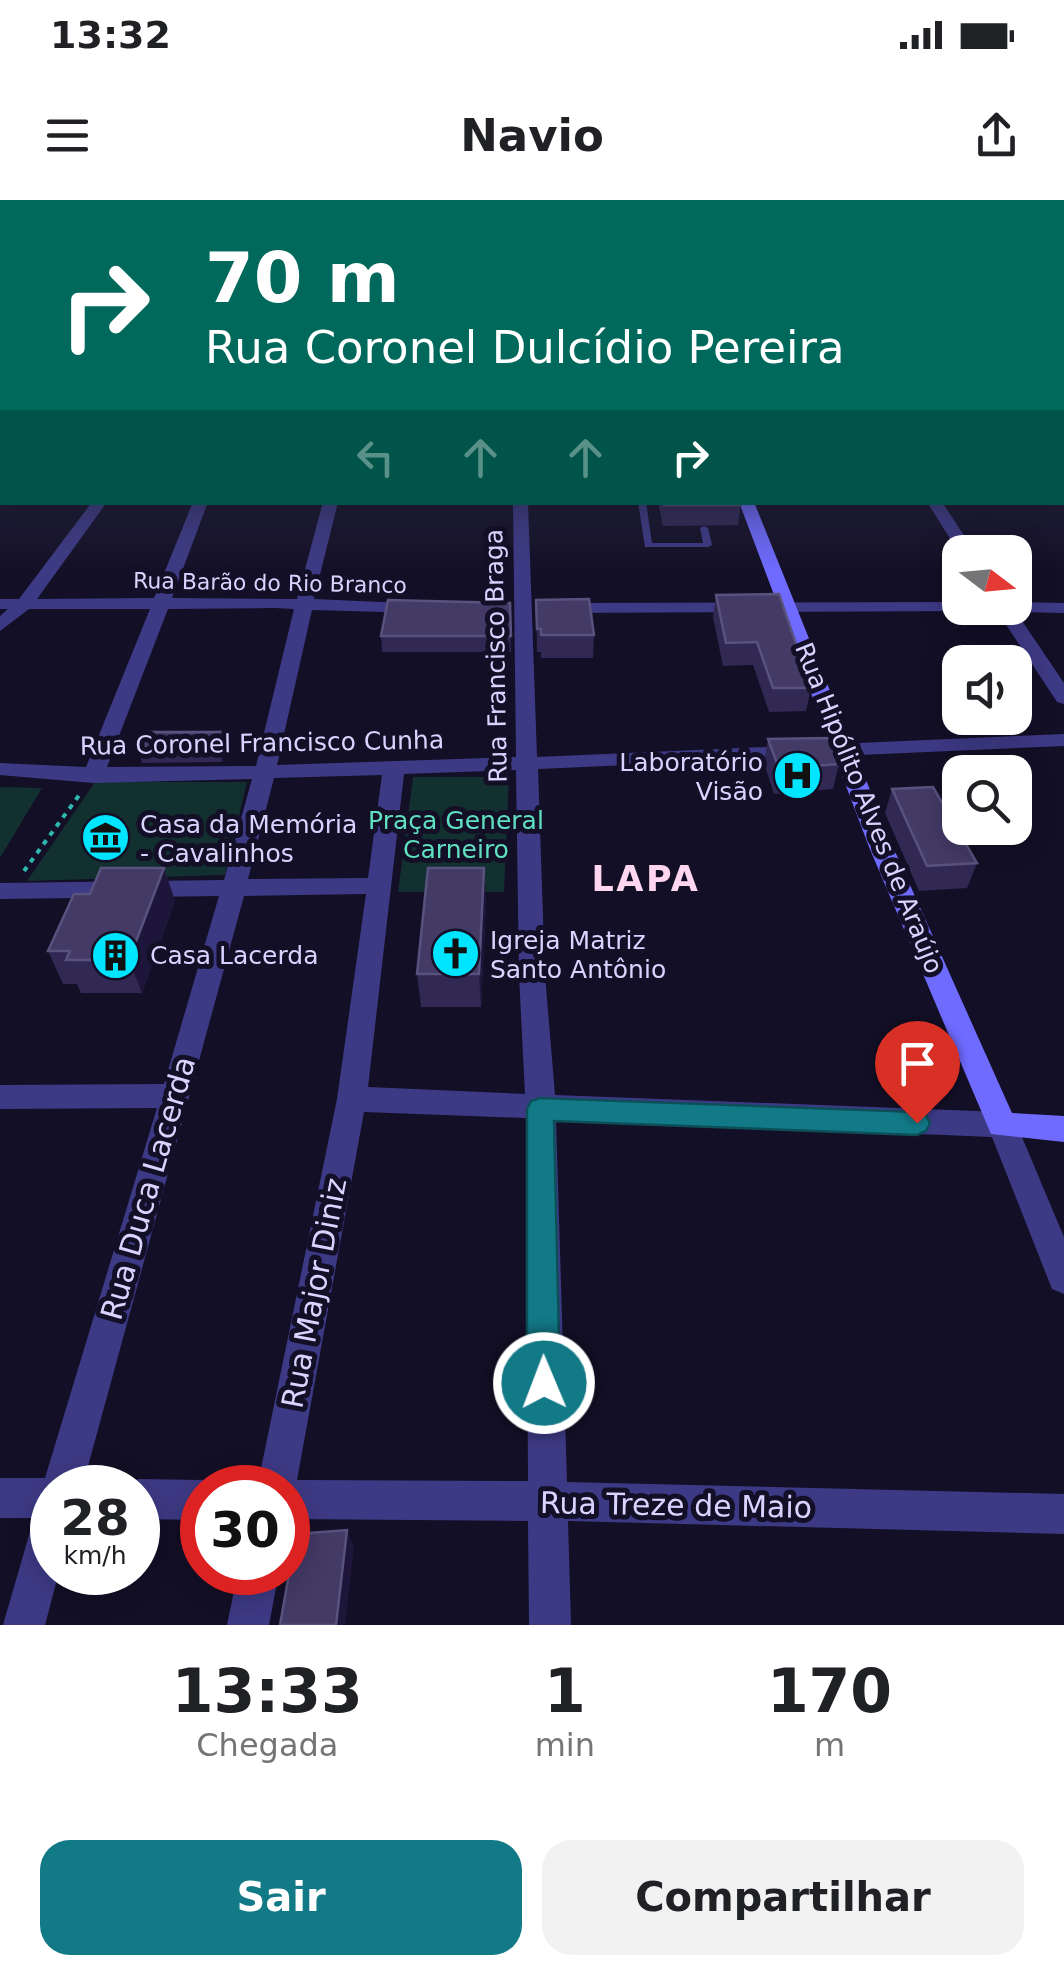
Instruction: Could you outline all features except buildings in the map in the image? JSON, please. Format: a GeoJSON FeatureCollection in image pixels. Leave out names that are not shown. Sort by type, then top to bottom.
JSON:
{"type":"FeatureCollection","features":[{"type":"Feature","properties":{"kind":"street"},"geometry":{"type":"LineString","coordinates":[[0,626],[24,604],[98,505]]}},
{"type":"Feature","properties":{"kind":"street"},"geometry":{"type":"LineString","coordinates":[[92,776],[200,505]]}},
{"type":"Feature","properties":{"kind":"street","name":"Rua Duca Lacerda"},"geometry":{"type":"LineString","coordinates":[[69,1465],[234,888],[265,772],[302,604],[330,505]]}},
{"type":"Feature","properties":{"kind":"street","name":"Rua Francisco Braga"},"geometry":{"type":"LineString","coordinates":[[520,505],[516,609],[540,1109],[550,1625]]}},
{"type":"Feature","properties":{"kind":"street","name":"Rua Hipólito Alves de Araújo"},"geometry":{"type":"LineString","coordinates":[[747,505],[842,747],[1064,1278]]}},
{"type":"Feature","properties":{"kind":"street"},"geometry":{"type":"LineString","coordinates":[[936,505],[956,535]]}},
{"type":"Feature","properties":{"kind":"street","name":"Rua Barão do Rio Branco"},"geometry":{"type":"LineString","coordinates":[[0,604],[302,604],[437,609]]}},
{"type":"Feature","properties":{"kind":"street"},"geometry":{"type":"LineString","coordinates":[[516,609],[942,607]]}},
{"type":"Feature","properties":{"kind":"street"},"geometry":{"type":"LineString","coordinates":[[1032,607],[1064,608]]}},
{"type":"Feature","properties":{"kind":"street"},"geometry":{"type":"LineString","coordinates":[[1015,625],[1064,698]]}},
{"type":"Feature","properties":{"kind":"street","name":"Rua Coronel Francisco Cunha"},"geometry":{"type":"LineString","coordinates":[[0,769],[92,776],[526,766],[842,747],[1064,740]]}},
{"type":"Feature","properties":{"kind":"street","name":"Rua Major Diniz"},"geometry":{"type":"LineString","coordinates":[[280,1465],[352,1099],[394,768]]}},
{"type":"Feature","properties":{"kind":"street"},"geometry":{"type":"LineString","coordinates":[[3,896],[378,886]]}},
{"type":"Feature","properties":{"kind":"street"},"geometry":{"type":"LineString","coordinates":[[0,1097],[174,1096]]}},
{"type":"Feature","properties":{"kind":"street"},"geometry":{"type":"LineString","coordinates":[[352,1099],[1064,1130]]}},
{"type":"Feature","properties":{"kind":"street"},"geometry":{"type":"LineString","coordinates":[[0,1498],[30,1498]]}},
{"type":"Feature","properties":{"kind":"street","name":"Rua Treze de Maio"},"geometry":{"type":"LineString","coordinates":[[310,1500],[545,1501],[1064,1514]]}},
{"type":"Feature","properties":{"kind":"street"},"geometry":{"type":"LineString","coordinates":[[24,1625],[32,1595]]}},
{"type":"Feature","properties":{"kind":"street"},"geometry":{"type":"LineString","coordinates":[[248,1625],[254,1595]]}},
{"type":"Feature","properties":{"kind":"lane"},"geometry":{"type":"LineString","coordinates":[[642,505],[648,545],[708,545],[704,528]]}},
{"type":"Feature","properties":{"kind":"path"},"geometry":{"type":"LineString","coordinates":[[3,896],[92,776]]}},
{"type":"Feature","properties":{"kind":"green space","name":"Praça General Carneiro"},"geometry":{"type":"Polygon","coordinates":[[[413,777],[509,777],[504,892],[398,892],[413,777]]]}},
{"type":"Feature","properties":{"kind":"green space"},"geometry":{"type":"Polygon","coordinates":[[[95,782],[247,782],[225,875],[27,881],[95,782]]]}},
{"type":"Feature","properties":{"kind":"green space"},"geometry":{"type":"Polygon","coordinates":[[[0,787],[42,788],[0,858],[0,787]]]}},
{"type":"Feature","properties":{"kind":"place","name":"Laboratório Visão"},"geometry":{"type":"Point","coordinates":[798,776]}},
{"type":"Feature","properties":{"kind":"place","name":"Casa da Memória - Cavalinhos"},"geometry":{"type":"Point","coordinates":[105,838]}},
{"type":"Feature","properties":{"kind":"place","name":"Igreja Matriz Santo Antônio"},"geometry":{"type":"Point","coordinates":[455,954]}},
{"type":"Feature","properties":{"kind":"place","name":"Casa Lacerda"},"geometry":{"type":"Point","coordinates":[115,955]}},
{"type":"Feature","properties":{"kind":"district","name":"LAPA"},"geometry":{"type":"Point","coordinates":[646,879]}},
{"type":"Feature","properties":{"kind":"route"},"geometry":{"type":"LineString","coordinates":[[544,1383],[540,1109],[917,1123]]}}]}
